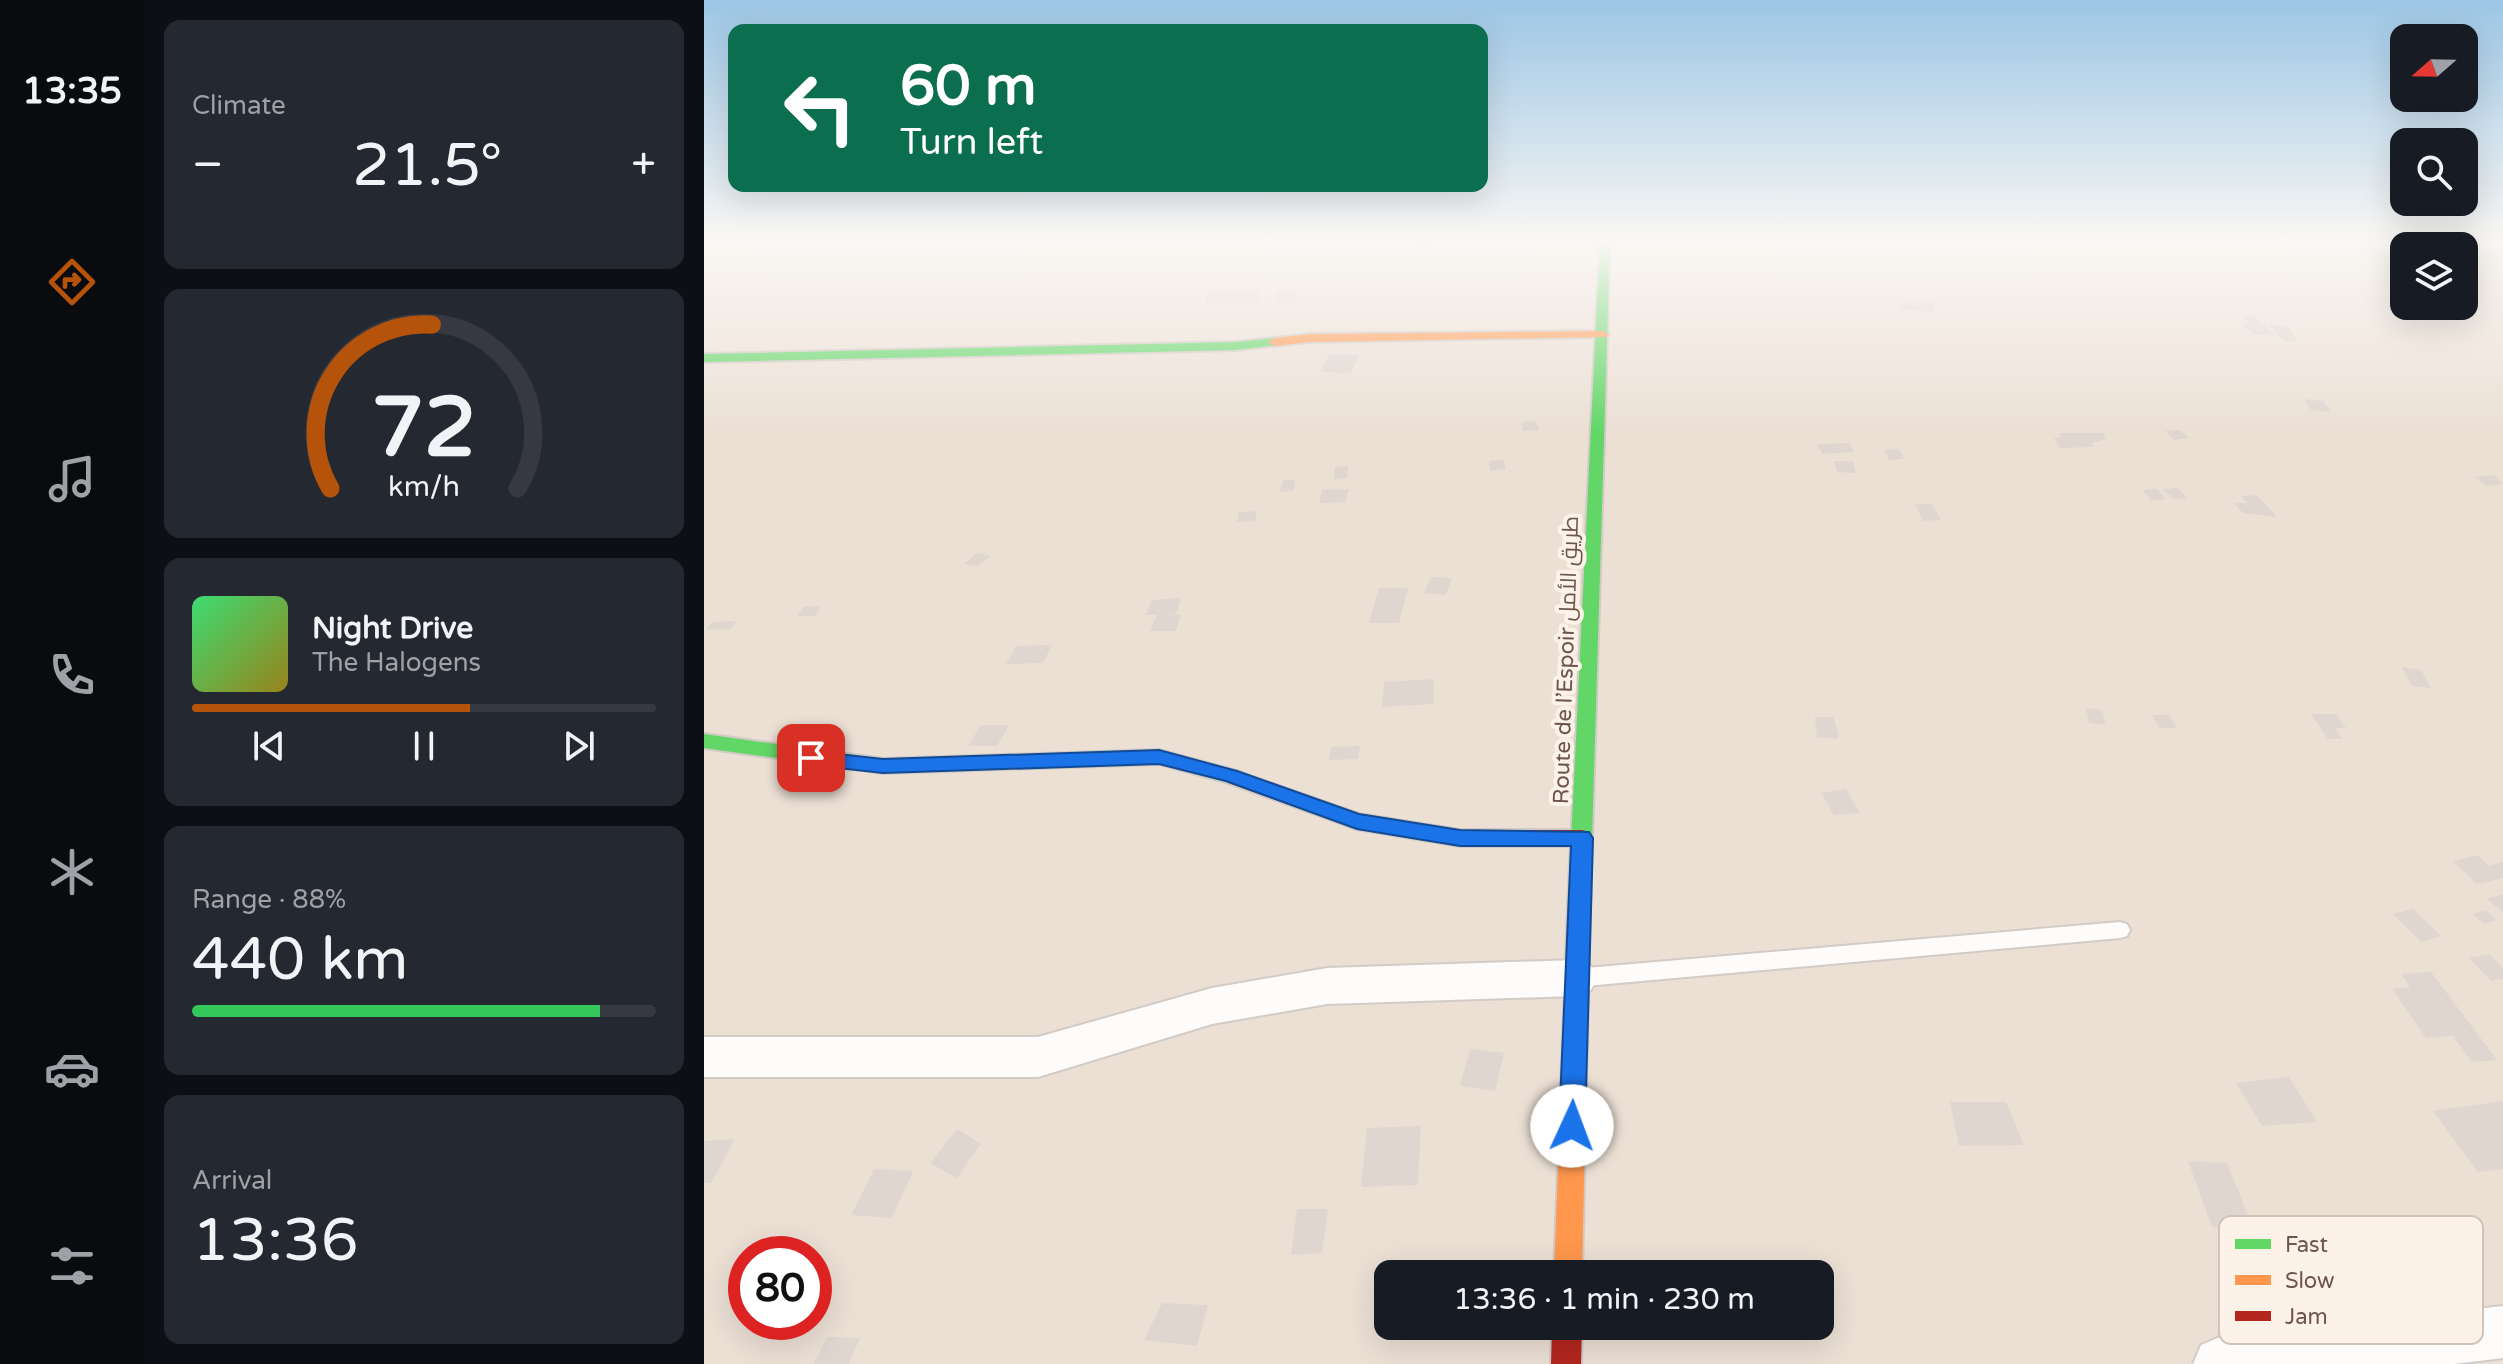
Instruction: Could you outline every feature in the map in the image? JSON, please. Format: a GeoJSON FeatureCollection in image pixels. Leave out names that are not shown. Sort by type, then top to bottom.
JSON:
{"type":"FeatureCollection","features":[{"type":"Feature","properties":{"kind":"main road","name":"Route de l’Espoir طريق الأمل"},"geometry":{"type":"LineString","coordinates":[[1568,1260],[1576,978],[1604,304]]}},
{"type":"Feature","properties":{"kind":"main road"},"geometry":{"type":"LineString","coordinates":[[704,358],[1236,346],[1311,338],[1603,335]]}},
{"type":"Feature","properties":{"kind":"main road"},"geometry":{"type":"LineString","coordinates":[[704,741],[883,766],[1159,757],[1230,776],[1357,821],[1460,838],[1582,838]]}},
{"type":"Feature","properties":{"kind":"main road"},"geometry":{"type":"LineString","coordinates":[[1566,1364],[1567,1340]]}},
{"type":"Feature","properties":{"kind":"street"},"geometry":{"type":"LineString","coordinates":[[704,1057],[1038,1057],[1212,1006],[1327,986],[1576,978]]}},
{"type":"Feature","properties":{"kind":"street"},"geometry":{"type":"LineString","coordinates":[[2483,1334],[2503,1332]]}},
{"type":"Feature","properties":{"kind":"street"},"geometry":{"type":"LineString","coordinates":[[2220,1364],[2397,1344]]}},
{"type":"Feature","properties":{"kind":"lane"},"geometry":{"type":"LineString","coordinates":[[1576,978],[2120,930]]}},
{"type":"Feature","properties":{"kind":"shaded area"},"geometry":{"type":"Polygon","coordinates":[[[704,304],[2390,304],[2390,320],[2478,320],[2478,304],[2503,304],[2503,1364],[704,1364],[704,304]]]}},
{"type":"Feature","properties":{"kind":"building"},"geometry":{"type":"Polygon","coordinates":[[[1902,304],[1934,304],[1933,312],[1901,309],[1902,304]]]}},
{"type":"Feature","properties":{"kind":"building"},"geometry":{"type":"Polygon","coordinates":[[[2243,317],[2255,317],[2275,335],[2254,335],[2242,324],[2251,324],[2243,317]]]}},
{"type":"Feature","properties":{"kind":"building"},"geometry":{"type":"Polygon","coordinates":[[[2269,325],[2288,326],[2298,342],[2283,341],[2269,325]]]}},
{"type":"Feature","properties":{"kind":"building"},"geometry":{"type":"Polygon","coordinates":[[[1330,354],[1360,355],[1350,373],[1320,372],[1330,354]]]}},
{"type":"Feature","properties":{"kind":"building"},"geometry":{"type":"Polygon","coordinates":[[[2304,399],[2324,401],[2331,412],[2311,410],[2304,399]]]}},
{"type":"Feature","properties":{"kind":"building"},"geometry":{"type":"Polygon","coordinates":[[[1536,421],[1539,430],[1523,431],[1521,422],[1536,421]]]}},
{"type":"Feature","properties":{"kind":"building"},"geometry":{"type":"Polygon","coordinates":[[[2180,430],[2189,438],[2174,440],[2165,431],[2180,430]]]}},
{"type":"Feature","properties":{"kind":"building"},"geometry":{"type":"Polygon","coordinates":[[[2059,433],[2103,433],[2106,439],[2091,443],[2094,447],[2060,448],[2054,438],[2061,437],[2059,433]]]}},
{"type":"Feature","properties":{"kind":"building"},"geometry":{"type":"Polygon","coordinates":[[[1849,443],[1854,452],[1822,454],[1817,444],[1849,443]]]}},
{"type":"Feature","properties":{"kind":"building"},"geometry":{"type":"Polygon","coordinates":[[[1899,449],[1904,459],[1889,460],[1884,450],[1899,449]]]}},
{"type":"Feature","properties":{"kind":"building"},"geometry":{"type":"Polygon","coordinates":[[[1504,460],[1506,469],[1490,471],[1489,461],[1504,460]]]}},
{"type":"Feature","properties":{"kind":"building"},"geometry":{"type":"Polygon","coordinates":[[[1834,461],[1853,461],[1856,473],[1837,472],[1834,461]]]}},
{"type":"Feature","properties":{"kind":"building"},"geometry":{"type":"Polygon","coordinates":[[[1348,466],[1347,478],[1334,479],[1335,467],[1348,466]]]}},
{"type":"Feature","properties":{"kind":"building"},"geometry":{"type":"Polygon","coordinates":[[[2494,475],[2503,484],[2487,486],[2475,477],[2494,475]]]}},
{"type":"Feature","properties":{"kind":"building"},"geometry":{"type":"Polygon","coordinates":[[[1283,480],[1295,480],[1293,491],[1280,492],[1283,480]]]}},
{"type":"Feature","properties":{"kind":"building"},"geometry":{"type":"Polygon","coordinates":[[[2178,488],[2187,498],[2173,499],[2163,489],[2178,488]]]}},
{"type":"Feature","properties":{"kind":"building"},"geometry":{"type":"Polygon","coordinates":[[[1349,489],[1345,502],[1319,503],[1322,490],[1349,489]]]}},
{"type":"Feature","properties":{"kind":"building"},"geometry":{"type":"Polygon","coordinates":[[[2157,489],[2166,499],[2151,500],[2142,490],[2157,489]]]}},
{"type":"Feature","properties":{"kind":"building"},"geometry":{"type":"Polygon","coordinates":[[[2257,495],[2277,517],[2243,513],[2234,503],[2247,503],[2241,496],[2257,495]]]}},
{"type":"Feature","properties":{"kind":"building"},"geometry":{"type":"Polygon","coordinates":[[[1915,504],[1932,504],[1941,520],[1923,521],[1915,504]]]}},
{"type":"Feature","properties":{"kind":"building"},"geometry":{"type":"Polygon","coordinates":[[[1257,511],[1255,521],[1237,522],[1239,512],[1257,511]]]}},
{"type":"Feature","properties":{"kind":"building"},"geometry":{"type":"Polygon","coordinates":[[[977,553],[991,556],[978,566],[964,564],[977,553]]]}},
{"type":"Feature","properties":{"kind":"building"},"geometry":{"type":"Polygon","coordinates":[[[1431,577],[1452,578],[1446,595],[1424,593],[1431,577]]]}},
{"type":"Feature","properties":{"kind":"building"},"geometry":{"type":"Polygon","coordinates":[[[1379,588],[1408,588],[1399,623],[1369,623],[1379,588]]]}},
{"type":"Feature","properties":{"kind":"building"},"geometry":{"type":"Polygon","coordinates":[[[1181,598],[1176,614],[1163,614],[1181,615],[1176,631],[1150,631],[1157,615],[1146,615],[1152,600],[1181,598]]]}},
{"type":"Feature","properties":{"kind":"building"},"geometry":{"type":"Polygon","coordinates":[[[821,606],[815,616],[797,616],[804,607],[821,606]]]}},
{"type":"Feature","properties":{"kind":"building"},"geometry":{"type":"Polygon","coordinates":[[[736,621],[731,629],[706,630],[712,622],[736,621]]]}},
{"type":"Feature","properties":{"kind":"building"},"geometry":{"type":"Polygon","coordinates":[[[1052,645],[1043,663],[1006,664],[1016,646],[1052,645]]]}},
{"type":"Feature","properties":{"kind":"building"},"geometry":{"type":"Polygon","coordinates":[[[2402,667],[2421,670],[2431,688],[2412,686],[2402,667]]]}},
{"type":"Feature","properties":{"kind":"building"},"geometry":{"type":"Polygon","coordinates":[[[1434,679],[1433,704],[1382,707],[1384,682],[1434,679]]]}},
{"type":"Feature","properties":{"kind":"building"},"geometry":{"type":"Polygon","coordinates":[[[2086,708],[2102,710],[2106,725],[2089,723],[2086,708]]]}},
{"type":"Feature","properties":{"kind":"building"},"geometry":{"type":"Polygon","coordinates":[[[2311,714],[2336,714],[2346,728],[2335,728],[2342,739],[2328,739],[2311,714]]]}},
{"type":"Feature","properties":{"kind":"building"},"geometry":{"type":"Polygon","coordinates":[[[2152,715],[2169,715],[2177,728],[2159,728],[2152,715]]]}},
{"type":"Feature","properties":{"kind":"building"},"geometry":{"type":"Polygon","coordinates":[[[1815,717],[1834,717],[1839,739],[1817,737],[1815,717]]]}},
{"type":"Feature","properties":{"kind":"building"},"geometry":{"type":"Polygon","coordinates":[[[981,725],[1009,725],[997,746],[968,746],[981,725]]]}},
{"type":"Feature","properties":{"kind":"building"},"geometry":{"type":"Polygon","coordinates":[[[1360,746],[1358,759],[1329,760],[1331,747],[1360,746]]]}},
{"type":"Feature","properties":{"kind":"building"},"geometry":{"type":"Polygon","coordinates":[[[1846,789],[1860,813],[1834,815],[1821,793],[1846,789]]]}},
{"type":"Feature","properties":{"kind":"building"},"geometry":{"type":"Polygon","coordinates":[[[2478,855],[2489,866],[2503,862],[2503,878],[2477,884],[2453,861],[2478,855]]]}},
{"type":"Feature","properties":{"kind":"building"},"geometry":{"type":"Polygon","coordinates":[[[2503,894],[2503,913],[2487,899],[2503,894]]]}},
{"type":"Feature","properties":{"kind":"building"},"geometry":{"type":"Polygon","coordinates":[[[2413,909],[2441,936],[2421,942],[2393,914],[2413,909]]]}},
{"type":"Feature","properties":{"kind":"building"},"geometry":{"type":"Polygon","coordinates":[[[2486,910],[2497,920],[2484,924],[2473,914],[2486,910]]]}},
{"type":"Feature","properties":{"kind":"building"},"geometry":{"type":"Polygon","coordinates":[[[2490,954],[2503,968],[2503,979],[2491,981],[2469,958],[2490,954]]]}},
{"type":"Feature","properties":{"kind":"building"},"geometry":{"type":"Polygon","coordinates":[[[2431,972],[2497,1060],[2472,1062],[2453,1036],[2426,1038],[2392,989],[2410,987],[2401,974],[2431,972]]]}},
{"type":"Feature","properties":{"kind":"building"},"geometry":{"type":"Polygon","coordinates":[[[1470,1049],[1504,1053],[1495,1091],[1460,1086],[1470,1049]]]}},
{"type":"Feature","properties":{"kind":"building"},"geometry":{"type":"Polygon","coordinates":[[[2289,1077],[2317,1122],[2262,1126],[2236,1083],[2289,1077]]]}},
{"type":"Feature","properties":{"kind":"building"},"geometry":{"type":"Polygon","coordinates":[[[2503,1101],[2503,1169],[2478,1172],[2433,1111],[2503,1101]]]}},
{"type":"Feature","properties":{"kind":"building"},"geometry":{"type":"Polygon","coordinates":[[[1950,1102],[2006,1102],[2024,1145],[1959,1146],[1950,1102]]]}},
{"type":"Feature","properties":{"kind":"building"},"geometry":{"type":"Polygon","coordinates":[[[1421,1126],[1418,1185],[1361,1187],[1367,1128],[1421,1126]]]}},
{"type":"Feature","properties":{"kind":"building"},"geometry":{"type":"Polygon","coordinates":[[[957,1129],[981,1144],[957,1178],[930,1163],[957,1129]]]}},
{"type":"Feature","properties":{"kind":"building"},"geometry":{"type":"Polygon","coordinates":[[[735,1139],[711,1183],[704,1183],[704,1141],[735,1139]]]}},
{"type":"Feature","properties":{"kind":"building"},"geometry":{"type":"Polygon","coordinates":[[[2188,1161],[2227,1163],[2248,1216],[2219,1216],[2219,1228],[2212,1227],[2188,1161]]]}},
{"type":"Feature","properties":{"kind":"building"},"geometry":{"type":"Polygon","coordinates":[[[874,1169],[913,1171],[892,1218],[851,1215],[874,1169]]]}},
{"type":"Feature","properties":{"kind":"building"},"geometry":{"type":"Polygon","coordinates":[[[1297,1209],[1328,1209],[1322,1253],[1291,1255],[1297,1209]]]}},
{"type":"Feature","properties":{"kind":"building"},"geometry":{"type":"Polygon","coordinates":[[[1162,1303],[1208,1305],[1197,1346],[1144,1340],[1162,1303]]]}},
{"type":"Feature","properties":{"kind":"building"},"geometry":{"type":"Polygon","coordinates":[[[832,1337],[860,1338],[849,1364],[814,1364],[826,1340],[832,1340],[832,1337]]]}},
{"type":"Feature","properties":{"kind":"traffic: fast"},"geometry":{"type":"LineString","coordinates":[[1579,905],[1603,304]]}},
{"type":"Feature","properties":{"kind":"traffic: fast"},"geometry":{"type":"LineString","coordinates":[[704,358],[1236,346],[1274,342]]}},
{"type":"Feature","properties":{"kind":"traffic: fast"},"geometry":{"type":"LineString","coordinates":[[704,741],[883,766],[1159,757],[1233,777]]}},
{"type":"Feature","properties":{"kind":"traffic: slow"},"geometry":{"type":"LineString","coordinates":[[1274,342],[1311,338],[1603,335]]}},
{"type":"Feature","properties":{"kind":"traffic: slow"},"geometry":{"type":"LineString","coordinates":[[1568,1260],[1579,905]]}},
{"type":"Feature","properties":{"kind":"traffic: jam"},"geometry":{"type":"LineString","coordinates":[[1233,777],[1357,821],[1460,838],[1582,838]]}},
{"type":"Feature","properties":{"kind":"traffic: jam"},"geometry":{"type":"LineString","coordinates":[[1566,1364],[1567,1340]]}},
{"type":"Feature","properties":{"kind":"route"},"geometry":{"type":"LineString","coordinates":[[811,758],[883,766],[1159,757],[1230,776],[1357,821],[1460,838],[1582,838],[1572,1126]]}}]}
